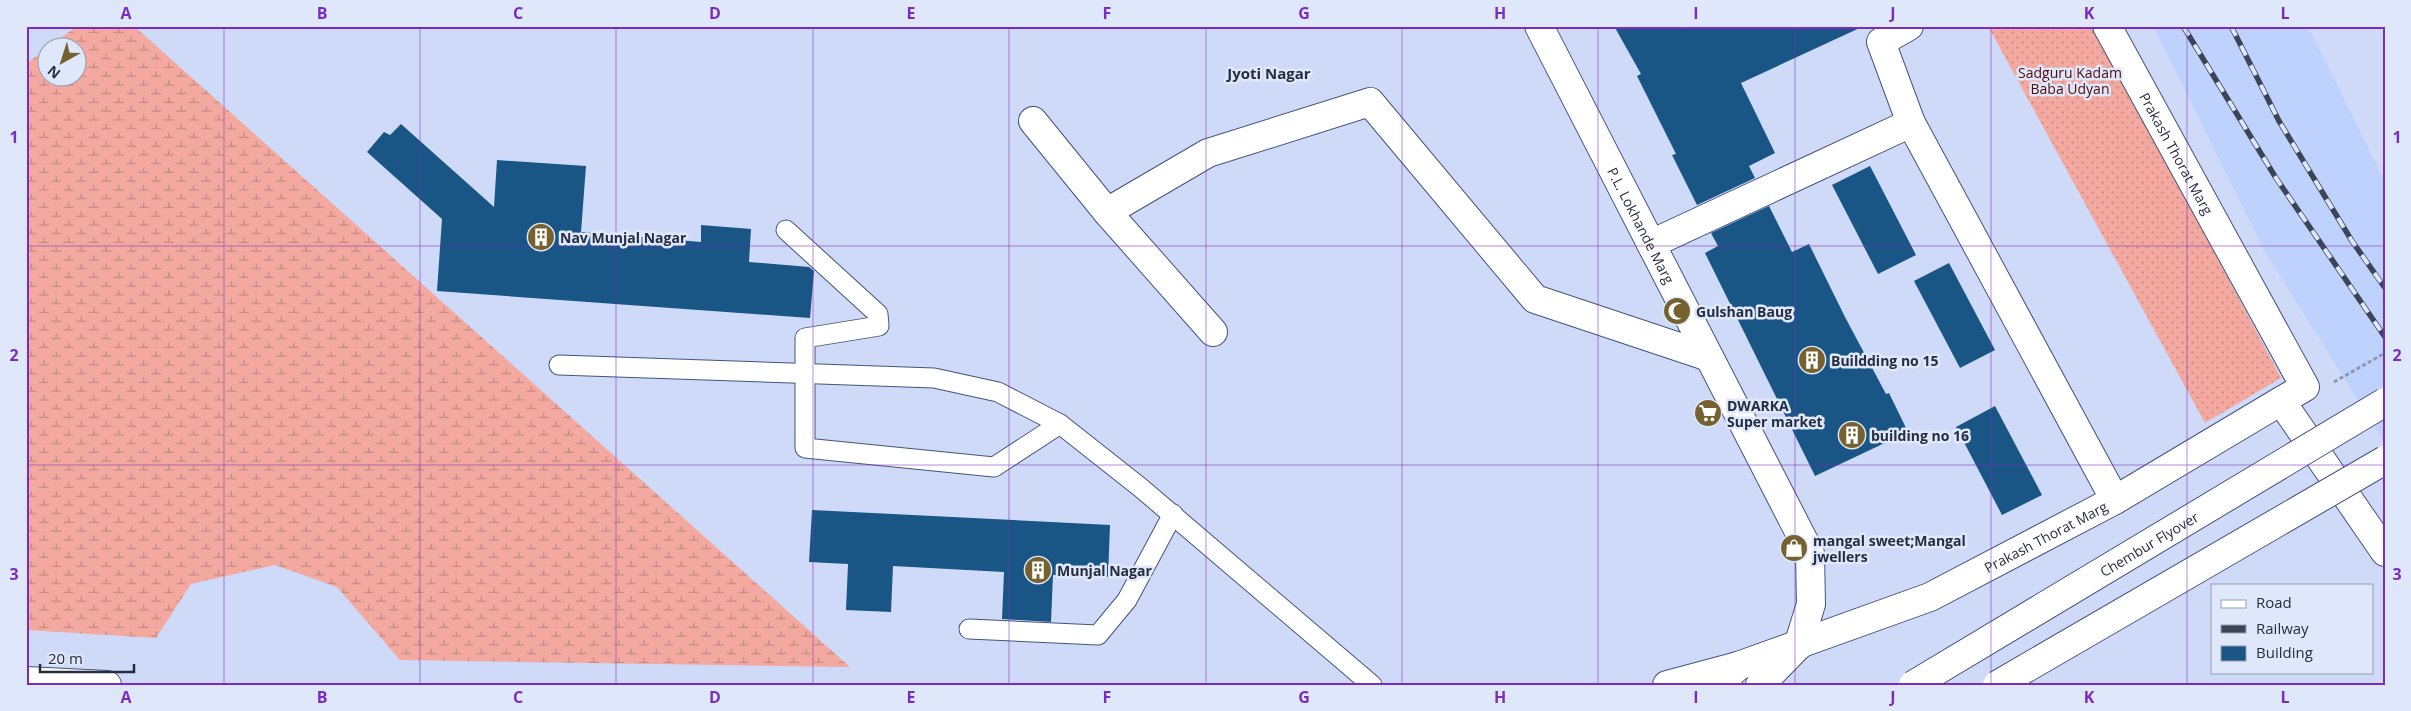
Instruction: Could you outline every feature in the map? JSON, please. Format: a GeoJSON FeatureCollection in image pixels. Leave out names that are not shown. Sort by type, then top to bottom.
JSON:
{"type":"FeatureCollection","features":[{"type":"Feature","properties":{"kind":"main road","name":"P.L. Lokhande Marg"},"geometry":{"type":"LineString","coordinates":[[1539,26],[1810,553],[1811,604],[1798,646]]}},
{"type":"Feature","properties":{"kind":"main road"},"geometry":{"type":"LineString","coordinates":[[1909,26],[1881,42],[1911,123],[2115,500]]}},
{"type":"Feature","properties":{"kind":"main road","name":"Prakash Thorat Marg"},"geometry":{"type":"LineString","coordinates":[[1667,685],[1728,676],[1798,646],[1930,597],[2115,500],[2305,387],[2107,26]]}},
{"type":"Feature","properties":{"kind":"main road"},"geometry":{"type":"LineString","coordinates":[[1107,212],[1208,153],[1370,102],[1535,299],[1709,357]]}},
{"type":"Feature","properties":{"kind":"main road"},"geometry":{"type":"LineString","coordinates":[[1033,122],[1107,212],[1213,332]]}},
{"type":"Feature","properties":{"kind":"main road"},"geometry":{"type":"LineString","coordinates":[[1651,244],[1911,123]]}},
{"type":"Feature","properties":{"kind":"main road"},"geometry":{"type":"LineString","coordinates":[[2281,401],[2385,552]]}},
{"type":"Feature","properties":{"kind":"main road","name":"Chembur Flyover"},"geometry":{"type":"LineString","coordinates":[[1913,685],[2385,402]]}},
{"type":"Feature","properties":{"kind":"main road"},"geometry":{"type":"LineString","coordinates":[[1997,685],[2385,460]]}},
{"type":"Feature","properties":{"kind":"main road"},"geometry":{"type":"LineString","coordinates":[[1764,683],[1798,646]]}},
{"type":"Feature","properties":{"kind":"main road"},"geometry":{"type":"LineString","coordinates":[[26,681],[107,685]]}},
{"type":"Feature","properties":{"kind":"lane"},"geometry":{"type":"LineString","coordinates":[[786,230],[878,314],[879,326],[805,338],[805,448],[994,467],[1060,424]]}},
{"type":"Feature","properties":{"kind":"lane"},"geometry":{"type":"LineString","coordinates":[[559,365],[934,378],[998,392],[1060,424],[1173,514],[1372,685]]}},
{"type":"Feature","properties":{"kind":"lane"},"geometry":{"type":"LineString","coordinates":[[969,629],[1098,635],[1127,600],[1173,514]]}},
{"type":"Feature","properties":{"kind":"path"},"geometry":{"type":"LineString","coordinates":[[2331,384],[2385,352]]}},
{"type":"Feature","properties":{"kind":"shaded area"},"geometry":{"type":"Polygon","coordinates":[[[2153,26],[2308,26],[2385,182],[2385,443],[2265,252],[2153,26]]]}},
{"type":"Feature","properties":{"kind":"green space"},"geometry":{"type":"Polygon","coordinates":[[[77,26],[134,26],[850,667],[400,660],[337,587],[275,565],[191,584],[156,638],[26,630],[26,64],[38,55],[38,88],[88,88],[88,38],[61,38],[77,26]]]}},
{"type":"Feature","properties":{"kind":"green space","name":"Sadguru Kadam Baba Udyan"},"geometry":{"type":"Polygon","coordinates":[[[1988,26],[2094,26],[2281,378],[2205,423],[1988,26]]]}},
{"type":"Feature","properties":{"kind":"building"},"geometry":{"type":"Polygon","coordinates":[[[1614,26],[1864,26],[1741,83],[1775,153],[1749,166],[1755,178],[1697,205],[1672,155],[1676,154],[1637,76],[1641,74],[1614,26]]]}},
{"type":"Feature","properties":{"kind":"building","name":"Nav Munjal Nagar"},"geometry":{"type":"Polygon","coordinates":[[[401,124],[494,207],[497,160],[586,166],[581,232],[701,242],[701,225],[751,229],[749,262],[809,267],[814,271],[810,318],[437,291],[442,219],[367,152],[384,132],[390,135],[401,124]]]}},
{"type":"Feature","properties":{"kind":"building"},"geometry":{"type":"Polygon","coordinates":[[[1870,166],[1916,255],[1878,274],[1832,185],[1870,166]]]}},
{"type":"Feature","properties":{"kind":"building"},"geometry":{"type":"Polygon","coordinates":[[[1769,206],[1792,252],[1809,244],[1845,317],[1886,394],[1889,393],[1908,432],[1815,476],[1705,253],[1718,246],[1711,233],[1769,206]]]}},
{"type":"Feature","properties":{"kind":"building"},"geometry":{"type":"Polygon","coordinates":[[[1949,263],[1995,350],[1960,368],[1914,281],[1949,263]]]}},
{"type":"Feature","properties":{"kind":"building"},"geometry":{"type":"Polygon","coordinates":[[[1995,406],[2042,495],[2002,515],[1956,427],[1995,406]]]}},
{"type":"Feature","properties":{"kind":"building","name":"Munjal Nagar"},"geometry":{"type":"Polygon","coordinates":[[[812,510],[1110,525],[1108,577],[1053,575],[1051,622],[1002,619],[1004,572],[893,566],[891,612],[846,610],[848,564],[809,562],[812,510]]]}},
{"type":"Feature","properties":{"kind":"railway"},"geometry":{"type":"LineString","coordinates":[[2183,26],[2276,178],[2385,337]]}},
{"type":"Feature","properties":{"kind":"railway"},"geometry":{"type":"LineString","coordinates":[[2231,26],[2279,121],[2352,241],[2385,288]]}},
{"type":"Feature","properties":{"kind":"place","name":"Nav Munjal Nagar"},"geometry":{"type":"Point","coordinates":[541,237]}},
{"type":"Feature","properties":{"kind":"place","name":"Gulshan Baug"},"geometry":{"type":"Point","coordinates":[1677,311]}},
{"type":"Feature","properties":{"kind":"place","name":"Buildding no 15"},"geometry":{"type":"Point","coordinates":[1812,360]}},
{"type":"Feature","properties":{"kind":"place","name":"DWARKA Super market"},"geometry":{"type":"Point","coordinates":[1708,413]}},
{"type":"Feature","properties":{"kind":"place","name":"building no 16"},"geometry":{"type":"Point","coordinates":[1852,435]}},
{"type":"Feature","properties":{"kind":"place","name":"mangal sweet;Mangal jwellers"},"geometry":{"type":"Point","coordinates":[1794,548]}},
{"type":"Feature","properties":{"kind":"place","name":"Munjal Nagar"},"geometry":{"type":"Point","coordinates":[1038,570]}},
{"type":"Feature","properties":{"kind":"district","name":"Jyoti Nagar"},"geometry":{"type":"Point","coordinates":[1269,73]}}]}
